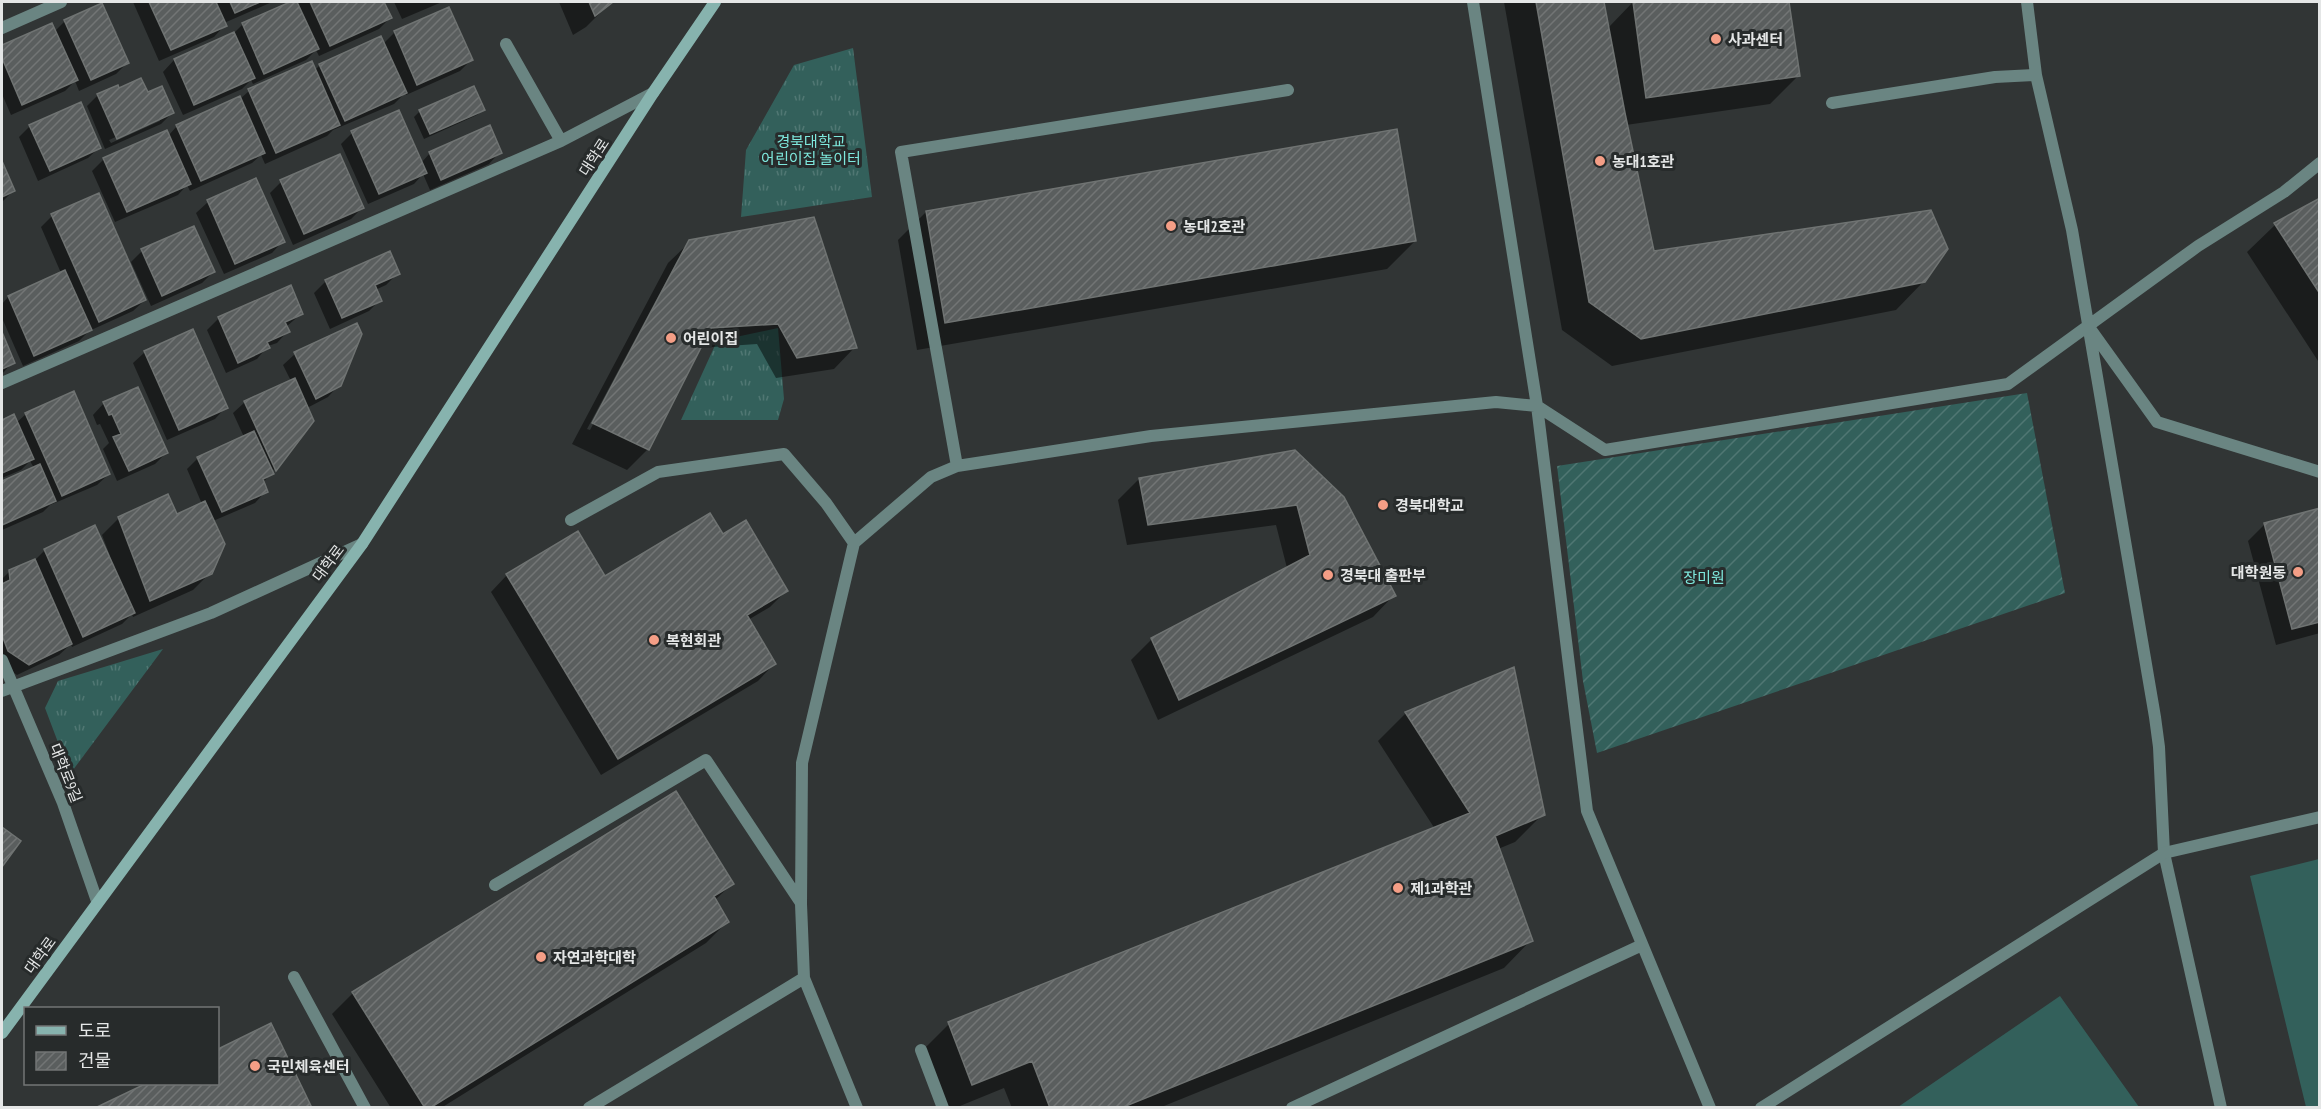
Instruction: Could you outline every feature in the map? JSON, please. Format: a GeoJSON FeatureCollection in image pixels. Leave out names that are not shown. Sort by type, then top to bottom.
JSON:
{"type":"FeatureCollection","features":[{"type":"Feature","properties":{"kind":"main road","name":"대학로"},"geometry":{"type":"LineString","coordinates":[[2,1033],[362,544],[653,93],[715,2]]}},
{"type":"Feature","properties":{"kind":"street"},"geometry":{"type":"LineString","coordinates":[[2,28],[61,2]]}},
{"type":"Feature","properties":{"kind":"street"},"geometry":{"type":"LineString","coordinates":[[1473,2],[1537,406],[1587,811],[1710,1107]]}},
{"type":"Feature","properties":{"kind":"street"},"geometry":{"type":"LineString","coordinates":[[2027,2],[2036,75],[2072,230],[2159,747],[2164,853],[2221,1107]]}},
{"type":"Feature","properties":{"kind":"street"},"geometry":{"type":"LineString","coordinates":[[506,44],[561,141]]}},
{"type":"Feature","properties":{"kind":"street"},"geometry":{"type":"LineString","coordinates":[[1832,103],[1995,77],[2036,75]]}},
{"type":"Feature","properties":{"kind":"street"},"geometry":{"type":"LineString","coordinates":[[957,466],[901,152],[1288,90]]}},
{"type":"Feature","properties":{"kind":"street","name":"대학로"},"geometry":{"type":"LineString","coordinates":[[2,383],[561,141],[653,93]]}},
{"type":"Feature","properties":{"kind":"street"},"geometry":{"type":"LineString","coordinates":[[857,1107],[804,978],[801,904],[802,763],[854,543],[931,477],[957,466],[1151,436],[1496,402],[1537,406],[1605,450],[2008,384],[2198,246],[2284,192],[2319,164]]}},
{"type":"Feature","properties":{"kind":"street"},"geometry":{"type":"LineString","coordinates":[[2089,327],[2157,422],[2319,472]]}},
{"type":"Feature","properties":{"kind":"street"},"geometry":{"type":"LineString","coordinates":[[571,520],[658,472],[784,454],[826,503],[854,543]]}},
{"type":"Feature","properties":{"kind":"street"},"geometry":{"type":"LineString","coordinates":[[2,691],[211,613],[362,544]]}},
{"type":"Feature","properties":{"kind":"street","name":"대학로9길"},"geometry":{"type":"LineString","coordinates":[[2,660],[63,803],[97,901]]}},
{"type":"Feature","properties":{"kind":"street"},"geometry":{"type":"LineString","coordinates":[[495,885],[706,760],[801,904]]}},
{"type":"Feature","properties":{"kind":"street"},"geometry":{"type":"LineString","coordinates":[[1761,1107],[2164,853],[2319,817]]}},
{"type":"Feature","properties":{"kind":"street"},"geometry":{"type":"LineString","coordinates":[[1292,1107],[1642,945]]}},
{"type":"Feature","properties":{"kind":"street"},"geometry":{"type":"LineString","coordinates":[[294,977],[364,1107]]}},
{"type":"Feature","properties":{"kind":"street"},"geometry":{"type":"LineString","coordinates":[[589,1107],[804,978]]}},
{"type":"Feature","properties":{"kind":"street"},"geometry":{"type":"LineString","coordinates":[[921,1050],[943,1107]]}},
{"type":"Feature","properties":{"kind":"green space","name":"경북대학교 어린이집 놀이터"},"geometry":{"type":"Polygon","coordinates":[[[853,48],[872,197],[741,217],[746,150],[794,65],[853,48]]]}},
{"type":"Feature","properties":{"kind":"green space"},"geometry":{"type":"Polygon","coordinates":[[[778,328],[784,399],[778,420],[681,420],[717,341],[778,328]]]}},
{"type":"Feature","properties":{"kind":"green space","name":"장미원"},"geometry":{"type":"Polygon","coordinates":[[[2027,393],[2065,593],[1597,753],[1583,681],[1557,466],[2027,393]]]}},
{"type":"Feature","properties":{"kind":"green space"},"geometry":{"type":"Polygon","coordinates":[[[163,649],[70,774],[45,708],[58,681],[163,649]]]}},
{"type":"Feature","properties":{"kind":"green space"},"geometry":{"type":"Polygon","coordinates":[[[2319,859],[2319,1107],[2306,1107],[2250,876],[2319,859]]]}},
{"type":"Feature","properties":{"kind":"green space"},"geometry":{"type":"Polygon","coordinates":[[[2060,996],[2139,1107],[1898,1107],[2060,996]]]}},
{"type":"Feature","properties":{"kind":"building"},"geometry":{"type":"Polygon","coordinates":[[[149,2],[216,2],[227,26],[171,50],[149,2]]]}},
{"type":"Feature","properties":{"kind":"building"},"geometry":{"type":"Polygon","coordinates":[[[230,2],[260,2],[235,13],[230,2]]]}},
{"type":"Feature","properties":{"kind":"building"},"geometry":{"type":"Polygon","coordinates":[[[290,2],[297,2],[319,49],[264,74],[242,23],[290,2]]]}},
{"type":"Feature","properties":{"kind":"building"},"geometry":{"type":"Polygon","coordinates":[[[310,2],[384,2],[392,18],[330,46],[310,2]]]}},
{"type":"Feature","properties":{"kind":"building"},"geometry":{"type":"Polygon","coordinates":[[[589,2],[613,2],[595,16],[589,2]]]}},
{"type":"Feature","properties":{"kind":"building","name":"농대1호관"},"geometry":{"type":"Polygon","coordinates":[[[1536,2],[1604,2],[1654,251],[1931,210],[1948,249],[1925,282],[1641,339],[1589,302],[1536,2]]]}},
{"type":"Feature","properties":{"kind":"building","name":"사과센터"},"geometry":{"type":"Polygon","coordinates":[[[1633,2],[1789,2],[1800,76],[1646,98],[1633,2]]]}},
{"type":"Feature","properties":{"kind":"building"},"geometry":{"type":"Polygon","coordinates":[[[102,3],[129,63],[91,80],[64,20],[102,3]]]}},
{"type":"Feature","properties":{"kind":"building"},"geometry":{"type":"Polygon","coordinates":[[[449,7],[473,60],[417,85],[394,31],[449,7]]]}},
{"type":"Feature","properties":{"kind":"building"},"geometry":{"type":"Polygon","coordinates":[[[52,23],[78,80],[22,105],[2,58],[2,45],[52,23]]]}},
{"type":"Feature","properties":{"kind":"building"},"geometry":{"type":"Polygon","coordinates":[[[234,32],[255,78],[194,105],[174,59],[234,32]]]}},
{"type":"Feature","properties":{"kind":"building"},"geometry":{"type":"Polygon","coordinates":[[[381,36],[407,93],[345,121],[319,64],[381,36]]]}},
{"type":"Feature","properties":{"kind":"building"},"geometry":{"type":"Polygon","coordinates":[[[312,61],[340,125],[276,153],[248,89],[312,61]]]}},
{"type":"Feature","properties":{"kind":"building"},"geometry":{"type":"Polygon","coordinates":[[[141,78],[148,92],[162,86],[174,113],[117,139],[97,94],[118,85],[119,88],[141,78]]]}},
{"type":"Feature","properties":{"kind":"building"},"geometry":{"type":"Polygon","coordinates":[[[474,86],[485,110],[430,134],[419,110],[474,86]]]}},
{"type":"Feature","properties":{"kind":"building"},"geometry":{"type":"Polygon","coordinates":[[[240,96],[265,153],[201,181],[176,125],[240,96]]]}},
{"type":"Feature","properties":{"kind":"building"},"geometry":{"type":"Polygon","coordinates":[[[81,102],[101,148],[50,171],[29,125],[81,102]]]}},
{"type":"Feature","properties":{"kind":"building"},"geometry":{"type":"Polygon","coordinates":[[[399,110],[427,173],[379,194],[351,131],[399,110]]]}},
{"type":"Feature","properties":{"kind":"building"},"geometry":{"type":"Polygon","coordinates":[[[490,125],[502,153],[441,180],[429,152],[490,125]]]}},
{"type":"Feature","properties":{"kind":"building","name":"농대2호관"},"geometry":{"type":"Polygon","coordinates":[[[1397,129],[1416,241],[945,323],[926,211],[1397,129]]]}},
{"type":"Feature","properties":{"kind":"building"},"geometry":{"type":"Polygon","coordinates":[[[167,130],[191,184],[127,212],[103,158],[167,130]]]}},
{"type":"Feature","properties":{"kind":"building"},"geometry":{"type":"Polygon","coordinates":[[[340,154],[364,208],[304,234],[280,180],[340,154]]]}},
{"type":"Feature","properties":{"kind":"building"},"geometry":{"type":"Polygon","coordinates":[[[2,161],[15,191],[2,197],[2,161]]]}},
{"type":"Feature","properties":{"kind":"building"},"geometry":{"type":"Polygon","coordinates":[[[256,178],[285,242],[235,264],[207,200],[256,178]]]}},
{"type":"Feature","properties":{"kind":"building"},"geometry":{"type":"Polygon","coordinates":[[[99,193],[146,300],[99,322],[51,214],[99,193]]]}},
{"type":"Feature","properties":{"kind":"building"},"geometry":{"type":"Polygon","coordinates":[[[2320,198],[2320,294],[2274,223],[2320,198]]]}},
{"type":"Feature","properties":{"kind":"building","name":"어린이집"},"geometry":{"type":"Polygon","coordinates":[[[814,217],[857,348],[797,358],[778,324],[711,328],[649,450],[592,423],[689,240],[814,217]]]}},
{"type":"Feature","properties":{"kind":"building"},"geometry":{"type":"Polygon","coordinates":[[[194,226],[215,272],[162,296],[141,249],[194,226]]]}},
{"type":"Feature","properties":{"kind":"building"},"geometry":{"type":"Polygon","coordinates":[[[390,251],[400,274],[375,285],[382,301],[342,318],[325,280],[390,251]]]}},
{"type":"Feature","properties":{"kind":"building"},"geometry":{"type":"Polygon","coordinates":[[[65,270],[92,330],[34,356],[8,296],[65,270]]]}},
{"type":"Feature","properties":{"kind":"building"},"geometry":{"type":"Polygon","coordinates":[[[291,285],[303,314],[285,322],[290,332],[267,342],[270,348],[238,363],[218,317],[291,285]]]}},
{"type":"Feature","properties":{"kind":"building"},"geometry":{"type":"Polygon","coordinates":[[[357,323],[362,334],[341,386],[316,399],[294,352],[357,323]]]}},
{"type":"Feature","properties":{"kind":"building"},"geometry":{"type":"Polygon","coordinates":[[[193,329],[228,408],[179,430],[144,351],[193,329]]]}},
{"type":"Feature","properties":{"kind":"building"},"geometry":{"type":"Polygon","coordinates":[[[2,332],[15,363],[2,369],[2,332]]]}},
{"type":"Feature","properties":{"kind":"building"},"geometry":{"type":"Polygon","coordinates":[[[295,378],[314,421],[276,471],[244,401],[295,378]]]}},
{"type":"Feature","properties":{"kind":"building"},"geometry":{"type":"Polygon","coordinates":[[[138,387],[168,453],[129,471],[113,437],[121,434],[112,414],[109,415],[103,402],[138,387]]]}},
{"type":"Feature","properties":{"kind":"building"},"geometry":{"type":"Polygon","coordinates":[[[74,391],[110,474],[62,496],[25,413],[74,391]]]}},
{"type":"Feature","properties":{"kind":"building"},"geometry":{"type":"Polygon","coordinates":[[[14,414],[34,459],[2,473],[2,420],[14,414]]]}},
{"type":"Feature","properties":{"kind":"building"},"geometry":{"type":"Polygon","coordinates":[[[254,431],[274,474],[263,479],[268,492],[222,512],[197,457],[254,431]]]}},
{"type":"Feature","properties":{"kind":"building","name":"경북대 출판부"},"geometry":{"type":"Polygon","coordinates":[[[1295,450],[1344,497],[1396,596],[1179,700],[1151,638],[1310,555],[1297,505],[1148,525],[1139,478],[1295,450]]]}},
{"type":"Feature","properties":{"kind":"building"},"geometry":{"type":"Polygon","coordinates":[[[40,464],[56,501],[2,525],[2,481],[40,464]]]}},
{"type":"Feature","properties":{"kind":"building"},"geometry":{"type":"Polygon","coordinates":[[[168,494],[177,514],[205,501],[225,544],[212,574],[150,601],[118,517],[168,494]]]}},
{"type":"Feature","properties":{"kind":"building","name":"대학원동"},"geometry":{"type":"Polygon","coordinates":[[[2320,508],[2320,622],[2292,629],[2264,523],[2320,508]]]}},
{"type":"Feature","properties":{"kind":"building","name":"복현회관"},"geometry":{"type":"Polygon","coordinates":[[[710,513],[723,534],[746,520],[788,591],[747,615],[776,664],[618,759],[506,574],[578,531],[605,576],[710,513]]]}},
{"type":"Feature","properties":{"kind":"building"},"geometry":{"type":"Polygon","coordinates":[[[95,525],[135,613],[83,637],[44,549],[95,525]]]}},
{"type":"Feature","properties":{"kind":"building"},"geometry":{"type":"Polygon","coordinates":[[[35,559],[72,644],[29,665],[8,651],[2,635],[2,584],[10,580],[9,570],[35,559]]]}},
{"type":"Feature","properties":{"kind":"building","name":"제1과학관"},"geometry":{"type":"Polygon","coordinates":[[[1514,667],[1545,815],[1495,836],[1533,941],[1121,1108],[1050,1108],[1032,1061],[972,1085],[948,1022],[1470,813],[1405,712],[1514,667]]]}},
{"type":"Feature","properties":{"kind":"building","name":"자연과학대학"},"geometry":{"type":"Polygon","coordinates":[[[676,791],[734,884],[714,896],[729,922],[430,1108],[425,1108],[352,992],[676,791]]]}},
{"type":"Feature","properties":{"kind":"building"},"geometry":{"type":"Polygon","coordinates":[[[2,827],[21,841],[2,867],[2,827]]]}},
{"type":"Feature","properties":{"kind":"building","name":"국민체육센터"},"geometry":{"type":"Polygon","coordinates":[[[271,1023],[312,1108],[95,1108],[143,1085],[219,1085],[219,1049],[271,1023]]]}},
{"type":"Feature","properties":{"kind":"place","name":"사과센터"},"geometry":{"type":"Point","coordinates":[1716,39]}},
{"type":"Feature","properties":{"kind":"place","name":"농대1호관"},"geometry":{"type":"Point","coordinates":[1600,161]}},
{"type":"Feature","properties":{"kind":"place","name":"농대2호관"},"geometry":{"type":"Point","coordinates":[1171,226]}},
{"type":"Feature","properties":{"kind":"place","name":"어린이집"},"geometry":{"type":"Point","coordinates":[671,338]}},
{"type":"Feature","properties":{"kind":"place","name":"경북대학교"},"geometry":{"type":"Point","coordinates":[1383,505]}},
{"type":"Feature","properties":{"kind":"place","name":"대학원동"},"geometry":{"type":"Point","coordinates":[2298,572]}},
{"type":"Feature","properties":{"kind":"place","name":"경북대 출판부"},"geometry":{"type":"Point","coordinates":[1328,575]}},
{"type":"Feature","properties":{"kind":"place","name":"복현회관"},"geometry":{"type":"Point","coordinates":[654,640]}},
{"type":"Feature","properties":{"kind":"place","name":"제1과학관"},"geometry":{"type":"Point","coordinates":[1398,888]}},
{"type":"Feature","properties":{"kind":"place","name":"자연과학대학"},"geometry":{"type":"Point","coordinates":[541,957]}},
{"type":"Feature","properties":{"kind":"place","name":"국민체육센터"},"geometry":{"type":"Point","coordinates":[255,1066]}}]}
